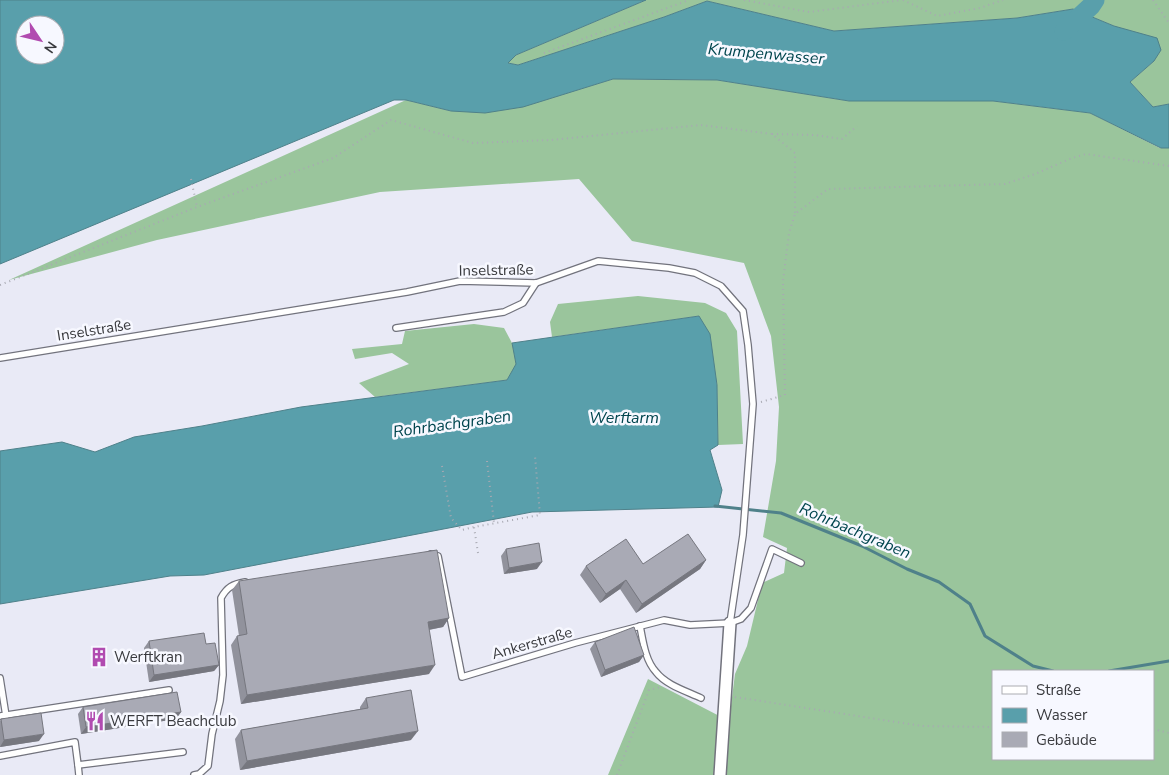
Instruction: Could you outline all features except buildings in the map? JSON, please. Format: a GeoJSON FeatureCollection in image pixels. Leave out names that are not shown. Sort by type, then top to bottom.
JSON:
{"type":"FeatureCollection","features":[{"type":"Feature","properties":{"kind":"street"},"geometry":{"type":"LineString","coordinates":[[720,775],[730,623]]}},
{"type":"Feature","properties":{"kind":"lane","name":"Inselstraße"},"geometry":{"type":"LineString","coordinates":[[0,358],[407,292],[460,281],[536,283],[598,261],[669,268],[695,273],[722,286],[743,311],[748,345],[753,404],[743,535],[730,623]]}},
{"type":"Feature","properties":{"kind":"lane"},"geometry":{"type":"LineString","coordinates":[[396,328],[504,312],[524,303],[536,283]]}},
{"type":"Feature","properties":{"kind":"lane"},"geometry":{"type":"LineString","coordinates":[[730,623],[741,619],[751,608],[772,549],[801,563]]}},
{"type":"Feature","properties":{"kind":"lane","name":"Ankerstraße"},"geometry":{"type":"LineString","coordinates":[[426,552],[438,556],[462,677],[575,643],[664,620],[690,625],[730,623]]}},
{"type":"Feature","properties":{"kind":"lane"},"geometry":{"type":"LineString","coordinates":[[196,775],[208,766],[212,734],[220,702],[223,675],[221,598],[226,589],[235,583],[254,580]]}},
{"type":"Feature","properties":{"kind":"lane"},"geometry":{"type":"LineString","coordinates":[[640,626],[648,657],[656,672],[672,685],[701,698]]}},
{"type":"Feature","properties":{"kind":"lane"},"geometry":{"type":"LineString","coordinates":[[0,678],[3,716],[169,690]]}},
{"type":"Feature","properties":{"kind":"lane"},"geometry":{"type":"LineString","coordinates":[[0,756],[75,742],[78,775]]}},
{"type":"Feature","properties":{"kind":"lane"},"geometry":{"type":"LineString","coordinates":[[78,765],[183,752]]}},
{"type":"Feature","properties":{"kind":"path"},"geometry":{"type":"LineString","coordinates":[[544,52],[689,0]]}},
{"type":"Feature","properties":{"kind":"path"},"geometry":{"type":"LineString","coordinates":[[744,0],[809,12],[902,0],[937,16],[980,8],[1003,0]]}},
{"type":"Feature","properties":{"kind":"path"},"geometry":{"type":"LineString","coordinates":[[1153,0],[1169,23]]}},
{"type":"Feature","properties":{"kind":"path"},"geometry":{"type":"LineString","coordinates":[[0,285],[197,207],[333,158],[391,120],[473,144],[551,140],[702,125],[772,134],[815,135],[842,139],[857,126]]}},
{"type":"Feature","properties":{"kind":"path"},"geometry":{"type":"LineString","coordinates":[[753,404],[785,395],[783,281],[789,233],[795,214],[795,153],[772,134]]}},
{"type":"Feature","properties":{"kind":"path"},"geometry":{"type":"LineString","coordinates":[[795,214],[828,189],[1005,184],[1086,154],[1169,166]]}},
{"type":"Feature","properties":{"kind":"path"},"geometry":{"type":"LineString","coordinates":[[191,179],[197,207]]}},
{"type":"Feature","properties":{"kind":"path"},"geometry":{"type":"LineString","coordinates":[[442,466],[450,518],[462,530],[540,515],[534,456]]}},
{"type":"Feature","properties":{"kind":"path"},"geometry":{"type":"LineString","coordinates":[[487,461],[494,523]]}},
{"type":"Feature","properties":{"kind":"path"},"geometry":{"type":"LineString","coordinates":[[474,527],[478,553]]}},
{"type":"Feature","properties":{"kind":"path"},"geometry":{"type":"LineString","coordinates":[[617,775],[649,690],[672,685]]}},
{"type":"Feature","properties":{"kind":"path"},"geometry":{"type":"LineString","coordinates":[[724,695],[922,726],[992,727]]}},
{"type":"Feature","properties":{"kind":"path"},"geometry":{"type":"LineString","coordinates":[[1154,729],[1169,733]]}},
{"type":"Feature","properties":{"kind":"green space"},"geometry":{"type":"Polygon","coordinates":[[[646,0],[1169,0],[1169,104],[1153,107],[1130,82],[1154,61],[1114,26],[1073,9],[1017,18],[834,31],[707,1],[518,65],[508,63],[516,55],[646,0]]]}},
{"type":"Feature","properties":{"kind":"green space"},"geometry":{"type":"Polygon","coordinates":[[[613,79],[717,80],[849,101],[993,101],[1090,113],[1160,148],[1169,148],[1169,775],[608,775],[648,679],[729,721],[735,674],[747,646],[762,583],[784,573],[787,548],[763,537],[776,461],[779,407],[771,336],[744,263],[632,241],[579,179],[380,192],[157,240],[9,280],[406,100],[451,111],[524,106],[613,79]]]}},
{"type":"Feature","properties":{"kind":"green space"},"geometry":{"type":"Polygon","coordinates":[[[638,296],[705,303],[726,313],[737,331],[743,444],[718,445],[717,385],[699,316],[552,337],[550,322],[558,304],[638,296]]]}},
{"type":"Feature","properties":{"kind":"green space"},"geometry":{"type":"Polygon","coordinates":[[[474,324],[504,328],[512,343],[517,364],[507,380],[375,397],[359,383],[409,364],[392,353],[355,359],[352,349],[402,344],[405,331],[474,324]]]}},
{"type":"Feature","properties":{"kind":"water","name":"Krumpenwasser"},"geometry":{"type":"Polygon","coordinates":[[[0,0],[646,0],[516,55],[508,63],[518,65],[707,1],[834,31],[1017,18],[1073,9],[1114,26],[1157,38],[1161,50],[1154,61],[1130,82],[1153,107],[1169,104],[1169,148],[1161,148],[1090,113],[993,101],[849,101],[717,80],[613,79],[523,107],[485,113],[451,111],[406,100],[394,100],[0,264],[0,0]]]}},
{"type":"Feature","properties":{"kind":"water","name":"Werftarm"},"geometry":{"type":"Polygon","coordinates":[[[699,316],[710,334],[717,385],[718,445],[710,450],[722,490],[718,507],[532,512],[204,575],[170,576],[0,604],[0,451],[62,442],[95,452],[134,437],[301,407],[507,380],[516,364],[512,343],[699,316]]]}},
{"type":"Feature","properties":{"kind":"waterway"},"geometry":{"type":"LineString","coordinates":[[1064,31],[1095,0]]}},
{"type":"Feature","properties":{"kind":"waterway","name":"Rohrbachgraben"},"geometry":{"type":"LineString","coordinates":[[715,506],[781,513],[862,546],[907,569],[939,582],[970,604],[985,636],[1033,666],[1049,670]]}},
{"type":"Feature","properties":{"kind":"waterway","name":"Rohrbachgraben"},"geometry":{"type":"LineString","coordinates":[[1115,670],[1169,661]]}},
{"type":"Feature","properties":{"kind":"place","name":"Werftkran"},"geometry":{"type":"Point","coordinates":[99,657]}},
{"type":"Feature","properties":{"kind":"place","name":"WERFT Beachclub"},"geometry":{"type":"Point","coordinates":[95,721]}}]}
